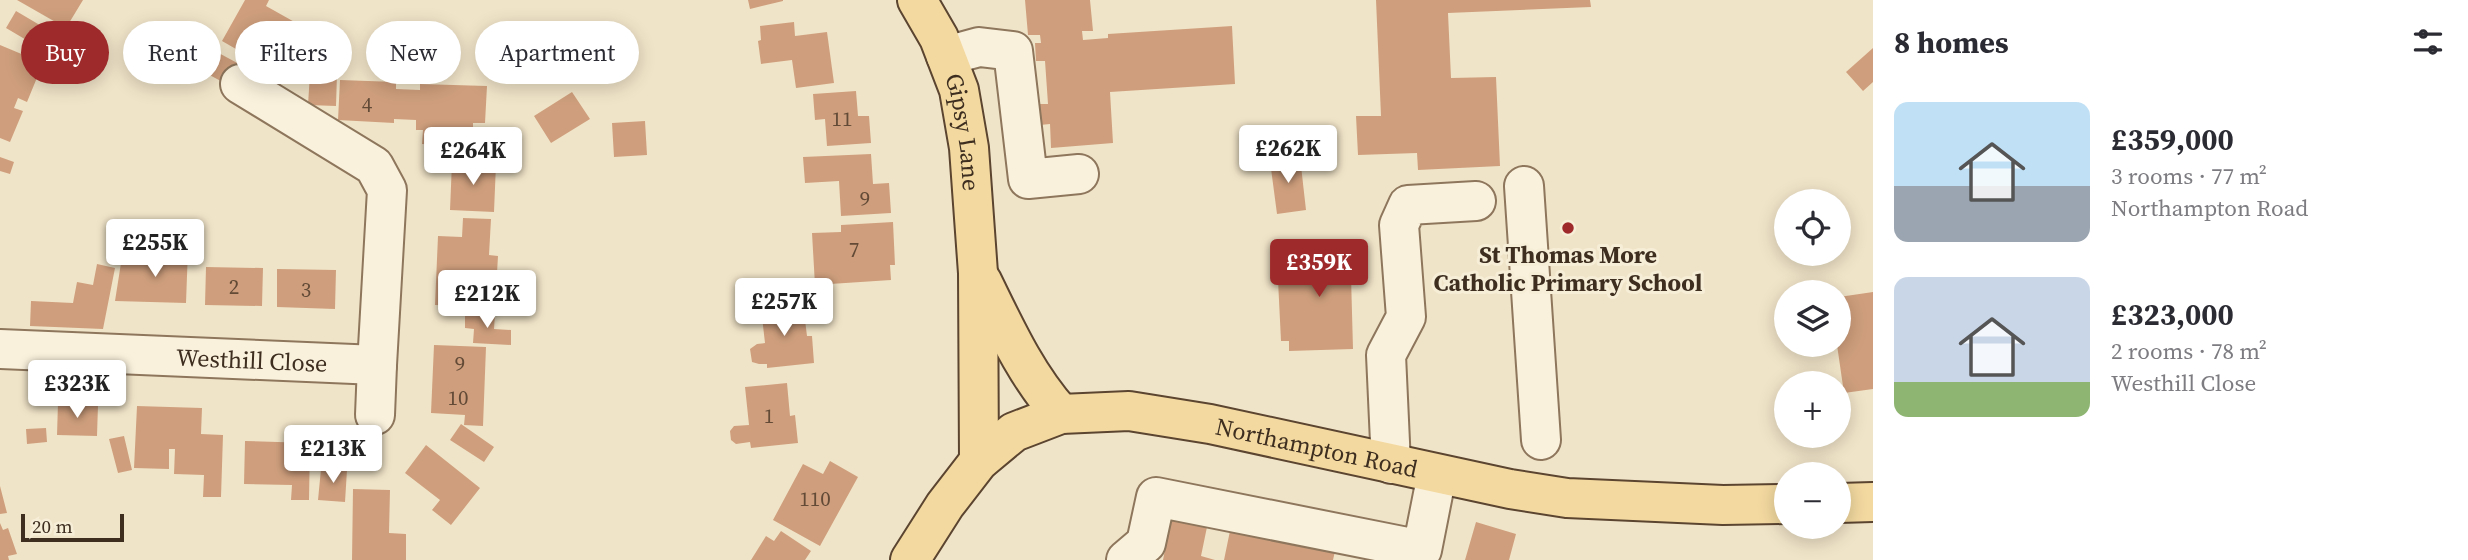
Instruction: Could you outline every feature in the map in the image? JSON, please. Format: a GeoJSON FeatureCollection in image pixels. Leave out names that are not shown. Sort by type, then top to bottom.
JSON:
{"type":"FeatureCollection","features":[{"type":"Feature","properties":{"kind":"main road","name":"Gipsy Lane"},"geometry":{"type":"LineString","coordinates":[[916,0],[939,38],[959,90],[969,148],[978,273],[979,461]]}},
{"type":"Feature","properties":{"kind":"main road","name":"Gipsy Lane"},"geometry":{"type":"LineString","coordinates":[[978,273],[1017,351],[1043,394],[1061,414]]}},
{"type":"Feature","properties":{"kind":"main road","name":"Northampton Road"},"geometry":{"type":"LineString","coordinates":[[910,560],[945,505],[979,461],[1014,432],[1061,414],[1129,411],[1210,424],[1437,474],[1567,498],[1723,505],[1774,504]]}},
{"type":"Feature","properties":{"kind":"main road"},"geometry":{"type":"LineString","coordinates":[[1851,503],[1873,502]]}},
{"type":"Feature","properties":{"kind":"street"},"geometry":{"type":"LineString","coordinates":[[946,56],[979,47],[1013,51],[1028,179],[1079,174]]}},
{"type":"Feature","properties":{"kind":"street"},"geometry":{"type":"LineString","coordinates":[[240,84],[374,166],[387,190],[375,415]]}},
{"type":"Feature","properties":{"kind":"street"},"geometry":{"type":"LineString","coordinates":[[1524,186],[1541,440]]}},
{"type":"Feature","properties":{"kind":"street"},"geometry":{"type":"LineString","coordinates":[[1391,464],[1386,355],[1406,317],[1399,225],[1408,205],[1476,201]]}},
{"type":"Feature","properties":{"kind":"street","name":"Westhill Close"},"geometry":{"type":"LineString","coordinates":[[0,349],[377,365]]}},
{"type":"Feature","properties":{"kind":"street"},"geometry":{"type":"LineString","coordinates":[[1126,560],[1146,543],[1156,497],[1420,555],[1437,474]]}},
{"type":"Feature","properties":{"kind":"building"},"geometry":{"type":"Polygon","coordinates":[[[17,0],[83,0],[70,21],[54,21],[17,0]]]}},
{"type":"Feature","properties":{"kind":"building"},"geometry":{"type":"Polygon","coordinates":[[[245,0],[269,0],[266,6],[293,21],[235,21],[235,48],[222,41],[245,0]]]}},
{"type":"Feature","properties":{"kind":"building"},"geometry":{"type":"Polygon","coordinates":[[[748,0],[783,0],[783,1],[750,9],[748,0]]]}},
{"type":"Feature","properties":{"kind":"building"},"geometry":{"type":"Polygon","coordinates":[[[1025,0],[1090,0],[1093,31],[1082,31],[1083,40],[1108,38],[1108,34],[1232,26],[1235,84],[1110,92],[1113,143],[1051,148],[1050,124],[1040,125],[1039,104],[1048,104],[1045,61],[1036,61],[1035,43],[1041,43],[1040,35],[1028,35],[1025,0]]]}},
{"type":"Feature","properties":{"kind":"building"},"geometry":{"type":"Polygon","coordinates":[[[1376,0],[1590,0],[1591,7],[1448,13],[1451,78],[1496,77],[1500,166],[1418,170],[1417,153],[1358,155],[1356,116],[1381,116],[1376,0]]]}},
{"type":"Feature","properties":{"kind":"building"},"geometry":{"type":"Polygon","coordinates":[[[16,11],[33,21],[21,21],[21,37],[6,28],[16,11]]]}},
{"type":"Feature","properties":{"kind":"building"},"geometry":{"type":"Polygon","coordinates":[[[794,22],[795,36],[827,32],[834,83],[796,88],[792,60],[761,64],[758,41],[761,40],[760,26],[794,22]]]}},
{"type":"Feature","properties":{"kind":"building"},"geometry":{"type":"Polygon","coordinates":[[[0,45],[21,54],[21,84],[34,84],[27,102],[18,98],[14,108],[23,111],[10,142],[0,138],[0,45]]]}},
{"type":"Feature","properties":{"kind":"building"},"geometry":{"type":"Polygon","coordinates":[[[1873,48],[1873,82],[1863,91],[1846,72],[1873,48]]]}},
{"type":"Feature","properties":{"kind":"building"},"geometry":{"type":"Polygon","coordinates":[[[221,54],[235,62],[235,76],[230,86],[221,81],[221,54]]]}},
{"type":"Feature","properties":{"kind":"building"},"geometry":{"type":"Polygon","coordinates":[[[352,80],[366,81],[366,84],[396,84],[396,89],[420,90],[420,84],[487,86],[485,123],[473,123],[473,138],[454,137],[453,146],[422,144],[423,130],[416,130],[416,120],[394,119],[394,123],[338,120],[340,84],[352,84],[352,80]]]}},
{"type":"Feature","properties":{"kind":"building"},"geometry":{"type":"Polygon","coordinates":[[[309,84],[337,84],[336,106],[308,105],[309,84]]]}},
{"type":"Feature","properties":{"kind":"building"},"geometry":{"type":"Polygon","coordinates":[[[856,91],[858,116],[869,116],[871,143],[827,146],[825,119],[815,120],[813,94],[856,91]]]}},
{"type":"Feature","properties":{"kind":"building"},"geometry":{"type":"Polygon","coordinates":[[[572,92],[590,119],[551,143],[534,116],[572,92]]]}},
{"type":"Feature","properties":{"kind":"building"},"geometry":{"type":"Polygon","coordinates":[[[645,121],[647,155],[614,157],[612,123],[645,121]]]}},
{"type":"Feature","properties":{"kind":"building"},"geometry":{"type":"Polygon","coordinates":[[[871,154],[873,184],[889,183],[891,213],[841,216],[839,181],[805,183],[803,157],[871,154]]]}},
{"type":"Feature","properties":{"kind":"building"},"geometry":{"type":"Polygon","coordinates":[[[0,157],[14,162],[10,174],[0,171],[0,157]]]}},
{"type":"Feature","properties":{"kind":"building"},"geometry":{"type":"Polygon","coordinates":[[[1300,157],[1306,210],[1277,214],[1270,161],[1300,157]]]}},
{"type":"Feature","properties":{"kind":"building"},"geometry":{"type":"Polygon","coordinates":[[[452,162],[496,164],[494,212],[450,210],[452,162]]]}},
{"type":"Feature","properties":{"kind":"building"},"geometry":{"type":"Polygon","coordinates":[[[463,218],[491,219],[489,255],[498,256],[497,273],[489,272],[488,306],[435,305],[438,236],[462,237],[463,218]]]}},
{"type":"Feature","properties":{"kind":"building"},"geometry":{"type":"Polygon","coordinates":[[[893,222],[895,265],[890,265],[891,280],[815,285],[812,233],[841,232],[841,225],[893,222]]]}},
{"type":"Feature","properties":{"kind":"building"},"geometry":{"type":"Polygon","coordinates":[[[1350,239],[1353,349],[1289,351],[1289,341],[1281,341],[1278,280],[1303,280],[1302,240],[1350,239]]]}},
{"type":"Feature","properties":{"kind":"building"},"geometry":{"type":"Polygon","coordinates":[[[160,249],[188,249],[186,303],[115,301],[121,263],[160,264],[160,249]]]}},
{"type":"Feature","properties":{"kind":"building"},"geometry":{"type":"Polygon","coordinates":[[[97,264],[115,268],[103,329],[30,326],[31,301],[73,303],[77,282],[93,285],[97,264]]]}},
{"type":"Feature","properties":{"kind":"building"},"geometry":{"type":"Polygon","coordinates":[[[206,267],[263,268],[262,306],[205,305],[206,267]]]}},
{"type":"Feature","properties":{"kind":"building"},"geometry":{"type":"Polygon","coordinates":[[[277,269],[336,270],[335,309],[277,307],[277,269]]]}},
{"type":"Feature","properties":{"kind":"building"},"geometry":{"type":"Polygon","coordinates":[[[1873,292],[1873,389],[1851,392],[1851,371],[1841,371],[1839,357],[1851,357],[1851,295],[1873,292]]]}},
{"type":"Feature","properties":{"kind":"building"},"geometry":{"type":"Polygon","coordinates":[[[803,304],[807,336],[812,336],[814,363],[767,368],[767,364],[752,362],[750,349],[765,343],[761,308],[803,304]]]}},
{"type":"Feature","properties":{"kind":"building"},"geometry":{"type":"Polygon","coordinates":[[[465,313],[495,314],[494,329],[511,330],[511,345],[473,343],[474,329],[465,328],[465,313]]]}},
{"type":"Feature","properties":{"kind":"building"},"geometry":{"type":"Polygon","coordinates":[[[434,345],[486,347],[483,426],[464,425],[465,415],[431,413],[434,345]]]}},
{"type":"Feature","properties":{"kind":"building"},"geometry":{"type":"Polygon","coordinates":[[[787,383],[790,416],[795,415],[798,443],[751,448],[750,442],[736,444],[731,440],[730,431],[734,426],[749,425],[745,387],[787,383]]]}},
{"type":"Feature","properties":{"kind":"building"},"geometry":{"type":"Polygon","coordinates":[[[58,403],[98,405],[97,436],[57,435],[58,403]]]}},
{"type":"Feature","properties":{"kind":"building"},"geometry":{"type":"Polygon","coordinates":[[[137,406],[202,408],[201,434],[223,435],[221,497],[203,497],[204,475],[174,474],[175,449],[169,449],[169,469],[134,468],[137,406]]]}},
{"type":"Feature","properties":{"kind":"building"},"geometry":{"type":"Polygon","coordinates":[[[461,424],[494,447],[484,462],[450,440],[461,424]]]}},
{"type":"Feature","properties":{"kind":"building"},"geometry":{"type":"Polygon","coordinates":[[[46,428],[47,442],[27,444],[26,429],[46,428]]]}},
{"type":"Feature","properties":{"kind":"building"},"geometry":{"type":"Polygon","coordinates":[[[124,436],[132,470],[118,473],[109,439],[124,436]]]}},
{"type":"Feature","properties":{"kind":"building"},"geometry":{"type":"Polygon","coordinates":[[[245,441],[310,443],[309,500],[291,500],[292,485],[244,484],[245,441]]]}},
{"type":"Feature","properties":{"kind":"building"},"geometry":{"type":"Polygon","coordinates":[[[426,445],[480,488],[451,525],[432,510],[440,500],[405,473],[426,445]]]}},
{"type":"Feature","properties":{"kind":"building"},"geometry":{"type":"Polygon","coordinates":[[[830,461],[858,477],[820,546],[773,520],[803,464],[823,474],[830,461]]]}},
{"type":"Feature","properties":{"kind":"building"},"geometry":{"type":"Polygon","coordinates":[[[321,469],[347,470],[345,502],[318,500],[321,469]]]}},
{"type":"Feature","properties":{"kind":"building"},"geometry":{"type":"Polygon","coordinates":[[[0,486],[7,513],[0,514],[0,486]]]}},
{"type":"Feature","properties":{"kind":"building"},"geometry":{"type":"Polygon","coordinates":[[[353,489],[390,490],[389,533],[406,534],[406,560],[352,560],[353,489]]]}},
{"type":"Feature","properties":{"kind":"building"},"geometry":{"type":"Polygon","coordinates":[[[1171,519],[1207,527],[1201,556],[1215,560],[1163,560],[1171,519]]]}},
{"type":"Feature","properties":{"kind":"building"},"geometry":{"type":"Polygon","coordinates":[[[1476,522],[1516,534],[1509,560],[1465,560],[1476,522]]]}},
{"type":"Feature","properties":{"kind":"building"},"geometry":{"type":"Polygon","coordinates":[[[0,523],[3,530],[8,528],[17,554],[8,556],[9,560],[0,560],[0,523]]]}},
{"type":"Feature","properties":{"kind":"building"},"geometry":{"type":"Polygon","coordinates":[[[1231,526],[1336,547],[1333,560],[1224,560],[1231,526]]]}},
{"type":"Feature","properties":{"kind":"building"},"geometry":{"type":"Polygon","coordinates":[[[781,531],[811,551],[805,560],[751,560],[766,536],[774,541],[781,531]]]}},
{"type":"Feature","properties":{"kind":"place","name":"St Thomas More Catholic Primary School"},"geometry":{"type":"Point","coordinates":[1568,228]}}]}
